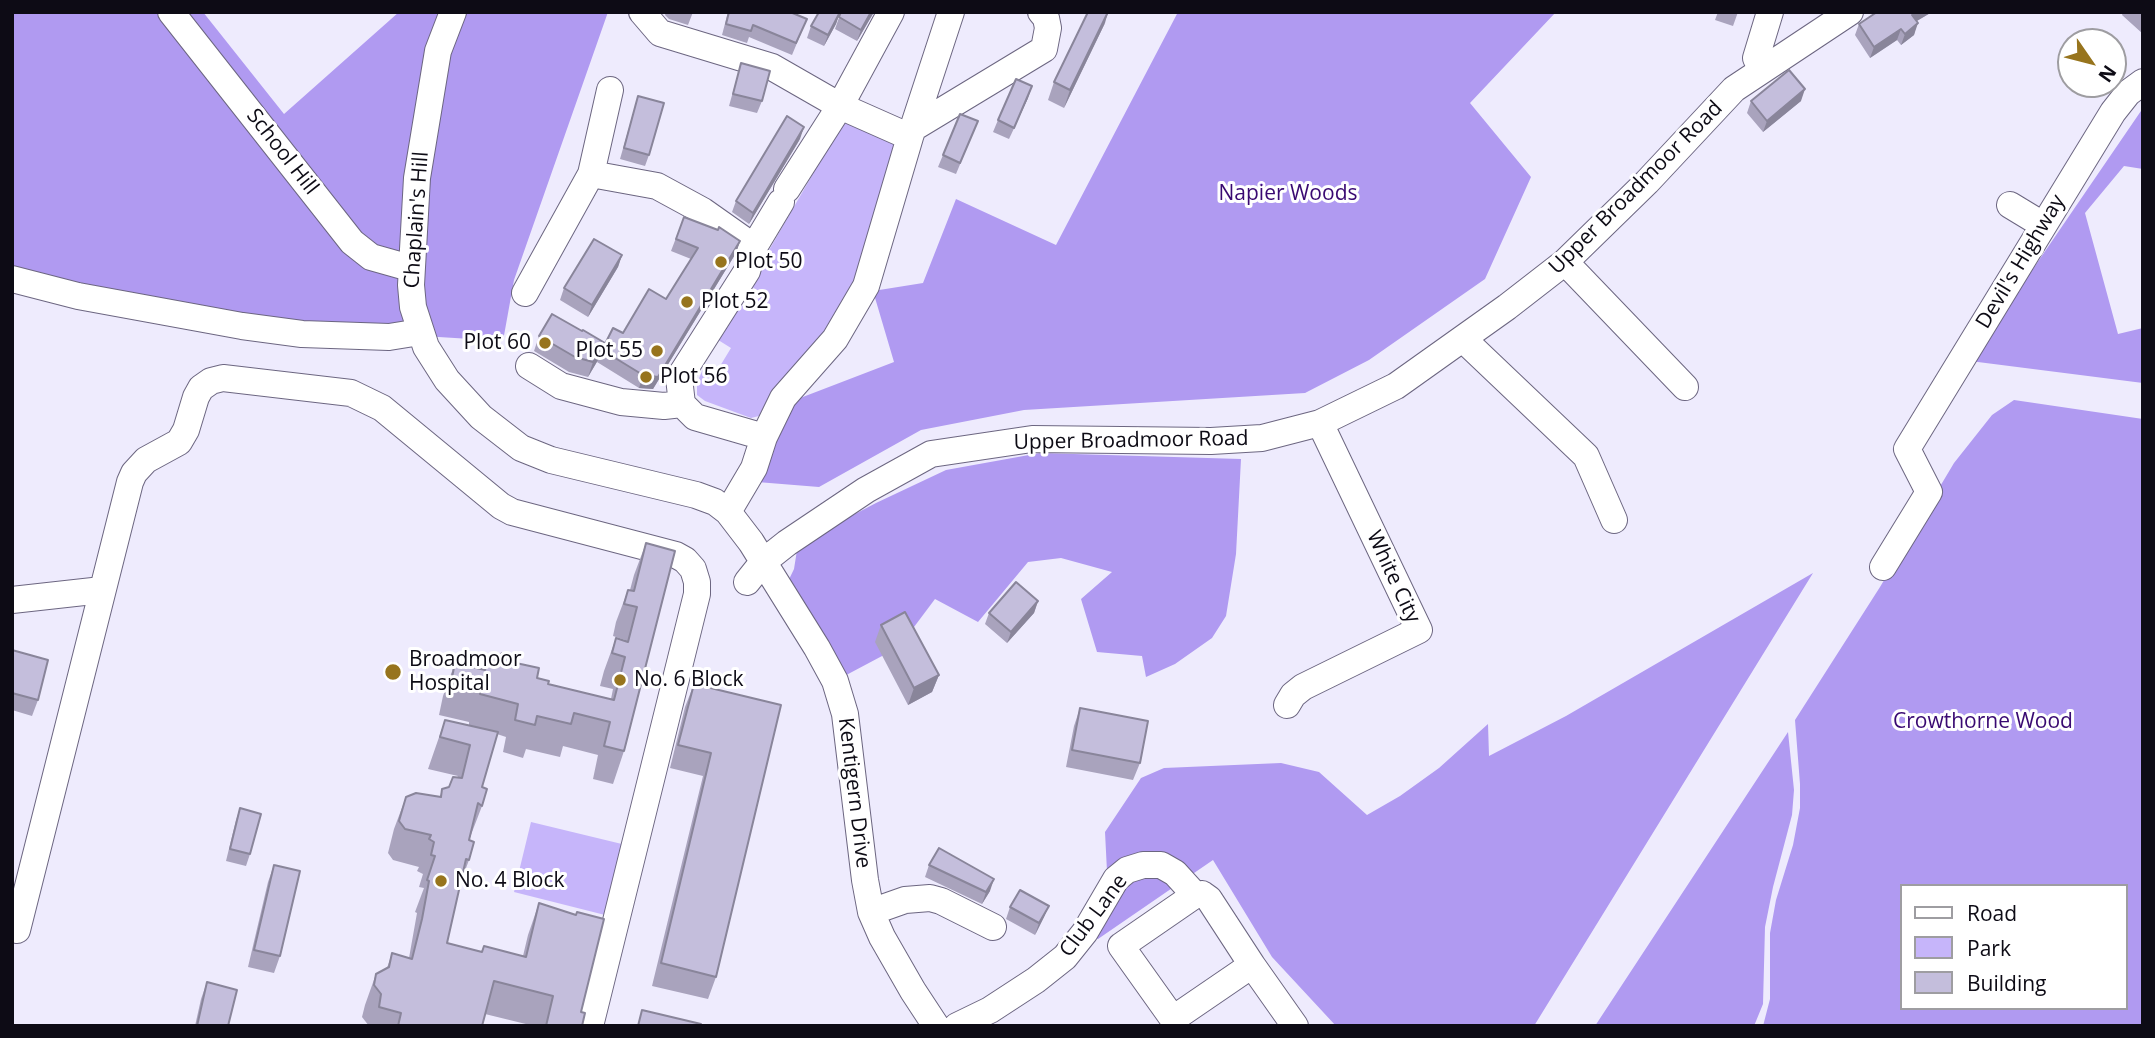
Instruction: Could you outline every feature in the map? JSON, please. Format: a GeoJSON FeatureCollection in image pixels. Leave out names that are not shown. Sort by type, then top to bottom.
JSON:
{"type":"FeatureCollection","features":[{"type":"Feature","properties":{"kind":"street","name":"School Hill"},"geometry":{"type":"LineString","coordinates":[[171,12],[352,242],[371,257],[410,268]]}},
{"type":"Feature","properties":{"kind":"street","name":"Chaplain's Hill"},"geometry":{"type":"LineString","coordinates":[[453,12],[438,51],[416,178],[410,268],[413,307],[426,347],[447,380],[481,417],[521,448],[551,460],[715,502],[728,512],[751,542],[755,572]]}},
{"type":"Feature","properties":{"kind":"street"},"geometry":{"type":"LineString","coordinates":[[642,12],[660,33],[772,67],[840,106],[912,132]]}},
{"type":"Feature","properties":{"kind":"street"},"geometry":{"type":"LineString","coordinates":[[764,437],[695,416],[682,404],[680,378],[747,271],[754,247],[840,106],[891,12]]}},
{"type":"Feature","properties":{"kind":"street"},"geometry":{"type":"LineString","coordinates":[[728,512],[754,468],[764,437],[783,398],[835,340],[866,286],[951,12]]}},
{"type":"Feature","properties":{"kind":"street"},"geometry":{"type":"LineString","coordinates":[[912,132],[1044,49],[1048,28],[1046,18],[1041,12]]}},
{"type":"Feature","properties":{"kind":"street"},"geometry":{"type":"LineString","coordinates":[[1761,69],[1756,58],[1770,12]]}},
{"type":"Feature","properties":{"kind":"street","name":"Upper Broadmoor Road"},"geometry":{"type":"LineString","coordinates":[[755,572],[787,543],[866,490],[931,454],[1032,439],[1210,441],[1262,438],[1320,423],[1396,386],[1538,285],[1565,262],[1647,182],[1734,89],[1850,12]]}},
{"type":"Feature","properties":{"kind":"street","name":"Devil's Highway"},"geometry":{"type":"LineString","coordinates":[[1882,567],[1929,492],[1907,449],[2113,112],[2128,93],[2143,82]]}},
{"type":"Feature","properties":{"kind":"street"},"geometry":{"type":"LineString","coordinates":[[525,293],[591,174],[610,90]]}},
{"type":"Feature","properties":{"kind":"street"},"geometry":{"type":"LineString","coordinates":[[591,174],[657,186],[703,211],[754,247]]}},
{"type":"Feature","properties":{"kind":"street"},"geometry":{"type":"LineString","coordinates":[[2010,205],[2043,225]]}},
{"type":"Feature","properties":{"kind":"street"},"geometry":{"type":"LineString","coordinates":[[1565,262],[1685,387]]}},
{"type":"Feature","properties":{"kind":"street"},"geometry":{"type":"LineString","coordinates":[[12,279],[78,296],[242,327],[302,334],[389,337],[420,332]]}},
{"type":"Feature","properties":{"kind":"street"},"geometry":{"type":"LineString","coordinates":[[1463,339],[1586,456],[1614,520]]}},
{"type":"Feature","properties":{"kind":"street"},"geometry":{"type":"LineString","coordinates":[[529,366],[561,386],[621,402],[682,404]]}},
{"type":"Feature","properties":{"kind":"street"},"geometry":{"type":"LineString","coordinates":[[14,936],[134,472],[146,460],[179,442],[201,388],[211,381],[223,378],[351,394],[365,398],[388,413],[501,506],[512,512],[676,555],[685,560],[697,582],[697,594],[590,1026]]}},
{"type":"Feature","properties":{"kind":"street","name":"White City"},"geometry":{"type":"LineString","coordinates":[[1287,705],[1293,695],[1303,687],[1419,630],[1320,423]]}},
{"type":"Feature","properties":{"kind":"street","name":"Kentigern Drive"},"geometry":{"type":"LineString","coordinates":[[755,572],[817,648],[835,681],[845,714],[863,868],[871,912],[887,947],[936,1026]]}},
{"type":"Feature","properties":{"kind":"street"},"geometry":{"type":"LineString","coordinates":[[12,600],[102,590]]}},
{"type":"Feature","properties":{"kind":"street","name":"Club Lane"},"geometry":{"type":"LineString","coordinates":[[957,1026],[990,1010],[1065,957],[1085,932],[1116,879],[1127,870],[1161,865],[1175,873],[1195,895],[1202,894],[1209,899],[1295,1026]]}},
{"type":"Feature","properties":{"kind":"street"},"geometry":{"type":"LineString","coordinates":[[1195,895],[1121,946],[1173,1019],[1252,964]]}},
{"type":"Feature","properties":{"kind":"street"},"geometry":{"type":"LineString","coordinates":[[871,912],[905,900],[930,898],[993,928]]}},
{"type":"Feature","properties":{"kind":"green space"},"geometry":{"type":"Polygon","coordinates":[[[12,12],[203,12],[284,114],[399,12],[608,12],[514,280],[503,341],[294,328],[12,278],[12,12]]]}},
{"type":"Feature","properties":{"kind":"green space","name":"Napier Woods"},"geometry":{"type":"Polygon","coordinates":[[[1178,12],[1556,12],[1470,103],[1531,177],[1485,279],[1369,360],[1305,393],[1024,410],[921,430],[819,487],[757,482],[795,400],[894,362],[873,291],[923,283],[956,199],[1056,245],[1178,12]]]}},
{"type":"Feature","properties":{"kind":"green space"},"geometry":{"type":"Polygon","coordinates":[[[2143,108],[2143,169],[2124,166],[2085,213],[2118,334],[2143,328],[2143,383],[1970,361],[2143,108]]]}},
{"type":"Feature","properties":{"kind":"green space"},"geometry":{"type":"Polygon","coordinates":[[[849,111],[898,141],[849,295],[831,326],[763,415],[751,418],[705,401],[697,395],[697,383],[703,369],[714,376],[731,348],[715,338],[737,303],[751,310],[762,293],[749,285],[849,111]]]}},
{"type":"Feature","properties":{"kind":"green space","name":"Crowthorne Wood"},"geometry":{"type":"Polygon","coordinates":[[[2014,400],[2143,419],[2143,1026],[1763,1026],[1770,999],[1770,933],[1800,808],[1795,720],[1880,587],[1954,463],[1992,415],[2014,400]]]}},
{"type":"Feature","properties":{"kind":"green space"},"geometry":{"type":"Polygon","coordinates":[[[1040,453],[1241,459],[1236,554],[1226,616],[1212,638],[1175,664],[1146,677],[1142,656],[1097,652],[1081,599],[1112,572],[1061,558],[1028,562],[978,622],[935,599],[899,647],[835,681],[782,594],[794,569],[798,544],[946,470],[1040,453]]]}},
{"type":"Feature","properties":{"kind":"green space"},"geometry":{"type":"Polygon","coordinates":[[[1813,573],[1534,1026],[1336,1026],[1272,957],[1213,860],[1098,939],[1085,932],[1108,891],[1105,832],[1141,778],[1164,768],[1281,763],[1319,772],[1367,815],[1400,796],[1439,768],[1488,724],[1489,756],[1566,716],[1813,573]]]}},
{"type":"Feature","properties":{"kind":"green space"},"geometry":{"type":"Polygon","coordinates":[[[1788,732],[1794,790],[1792,815],[1765,927],[1763,1004],[1754,1026],[1595,1026],[1788,732]]]}},
{"type":"Feature","properties":{"kind":"green space"},"geometry":{"type":"Polygon","coordinates":[[[531,822],[626,845],[609,916],[514,892],[531,822]]]}},
{"type":"Feature","properties":{"kind":"building"},"geometry":{"type":"Polygon","coordinates":[[[729,12],[790,12],[807,19],[796,43],[753,25],[751,31],[726,24],[729,12]]]}},
{"type":"Feature","properties":{"kind":"building"},"geometry":{"type":"Polygon","coordinates":[[[819,12],[840,12],[828,35],[811,26],[819,12]]]}},
{"type":"Feature","properties":{"kind":"building"},"geometry":{"type":"Polygon","coordinates":[[[841,12],[871,12],[861,30],[839,17],[841,12]]]}},
{"type":"Feature","properties":{"kind":"building"},"geometry":{"type":"Polygon","coordinates":[[[1088,12],[1108,12],[1070,90],[1054,82],[1088,12]]]}},
{"type":"Feature","properties":{"kind":"building"},"geometry":{"type":"Polygon","coordinates":[[[1877,12],[1916,12],[1912,15],[1918,23],[1905,34],[1901,29],[1874,47],[1859,24],[1877,12]]]}},
{"type":"Feature","properties":{"kind":"building"},"geometry":{"type":"Polygon","coordinates":[[[741,63],[770,71],[762,101],[733,94],[741,63]]]}},
{"type":"Feature","properties":{"kind":"building"},"geometry":{"type":"Polygon","coordinates":[[[1789,70],[1805,89],[1767,121],[1751,101],[1789,70]]]}},
{"type":"Feature","properties":{"kind":"building"},"geometry":{"type":"Polygon","coordinates":[[[1016,79],[1032,86],[1014,128],[998,120],[1016,79]]]}},
{"type":"Feature","properties":{"kind":"building"},"geometry":{"type":"Polygon","coordinates":[[[638,96],[664,103],[649,155],[624,148],[638,96]]]}},
{"type":"Feature","properties":{"kind":"building"},"geometry":{"type":"Polygon","coordinates":[[[960,114],[978,121],[960,163],[943,155],[960,114]]]}},
{"type":"Feature","properties":{"kind":"building"},"geometry":{"type":"Polygon","coordinates":[[[787,116],[804,127],[753,213],[736,201],[787,116]]]}},
{"type":"Feature","properties":{"kind":"building"},"geometry":{"type":"Polygon","coordinates":[[[684,217],[718,230],[719,227],[740,241],[658,377],[643,375],[602,350],[613,328],[623,333],[649,289],[666,299],[698,248],[676,239],[684,217]]]}},
{"type":"Feature","properties":{"kind":"building"},"geometry":{"type":"Polygon","coordinates":[[[594,239],[622,255],[592,305],[564,288],[594,239]]]}},
{"type":"Feature","properties":{"kind":"building"},"geometry":{"type":"Polygon","coordinates":[[[552,314],[605,343],[593,362],[575,357],[539,336],[552,314]]]}},
{"type":"Feature","properties":{"kind":"building"},"geometry":{"type":"Polygon","coordinates":[[[646,543],[675,551],[624,751],[604,746],[610,722],[574,713],[571,724],[537,716],[535,725],[515,720],[518,704],[480,694],[481,690],[451,682],[455,663],[485,670],[489,657],[496,658],[502,653],[512,655],[516,663],[539,668],[537,678],[549,681],[548,684],[614,700],[625,657],[612,653],[616,638],[628,642],[637,607],[624,604],[628,590],[634,591],[646,543]]]}},
{"type":"Feature","properties":{"kind":"building"},"geometry":{"type":"Polygon","coordinates":[[[1016,582],[1038,601],[1011,632],[989,613],[1016,582]]]}},
{"type":"Feature","properties":{"kind":"building"},"geometry":{"type":"Polygon","coordinates":[[[905,612],[939,675],[914,688],[881,625],[905,612]]]}},
{"type":"Feature","properties":{"kind":"building"},"geometry":{"type":"Polygon","coordinates":[[[12,650],[48,660],[38,700],[12,693],[12,650]]]}},
{"type":"Feature","properties":{"kind":"building"},"geometry":{"type":"Polygon","coordinates":[[[694,684],[781,705],[716,977],[661,963],[711,753],[678,745],[694,684]]]}},
{"type":"Feature","properties":{"kind":"building"},"geometry":{"type":"Polygon","coordinates":[[[1080,708],[1148,721],[1140,763],[1072,750],[1080,708]]]}},
{"type":"Feature","properties":{"kind":"building"},"geometry":{"type":"Polygon","coordinates":[[[445,720],[498,732],[482,787],[487,789],[482,806],[478,803],[469,840],[474,842],[469,860],[466,859],[447,943],[482,952],[484,946],[526,957],[539,903],[576,915],[577,912],[604,919],[581,1012],[585,1013],[582,1026],[546,1026],[553,996],[494,981],[482,1026],[398,1026],[401,1013],[379,1007],[381,994],[374,985],[376,974],[389,967],[392,953],[412,959],[422,919],[429,881],[427,880],[435,856],[431,855],[434,842],[429,839],[431,835],[405,829],[399,821],[406,797],[416,793],[441,797],[442,789],[449,787],[453,777],[462,778],[470,745],[440,737],[445,720]]]}},
{"type":"Feature","properties":{"kind":"building"},"geometry":{"type":"Polygon","coordinates":[[[240,808],[261,814],[250,854],[230,849],[240,808]]]}},
{"type":"Feature","properties":{"kind":"building"},"geometry":{"type":"Polygon","coordinates":[[[939,848],[994,879],[986,892],[929,865],[939,848]]]}},
{"type":"Feature","properties":{"kind":"building"},"geometry":{"type":"Polygon","coordinates":[[[274,865],[300,871],[280,956],[254,950],[274,865]]]}},
{"type":"Feature","properties":{"kind":"building"},"geometry":{"type":"Polygon","coordinates":[[[1020,890],[1049,906],[1039,923],[1010,907],[1020,890]]]}},
{"type":"Feature","properties":{"kind":"building"},"geometry":{"type":"Polygon","coordinates":[[[207,982],[237,990],[228,1026],[197,1026],[207,982]]]}},
{"type":"Feature","properties":{"kind":"building"},"geometry":{"type":"Polygon","coordinates":[[[642,1010],[701,1024],[638,1026],[642,1010]]]}},
{"type":"Feature","properties":{"kind":"place","name":"Plot 50"},"geometry":{"type":"Point","coordinates":[721,262]}},
{"type":"Feature","properties":{"kind":"place","name":"Plot 52"},"geometry":{"type":"Point","coordinates":[687,302]}},
{"type":"Feature","properties":{"kind":"place","name":"Plot 60"},"geometry":{"type":"Point","coordinates":[545,343]}},
{"type":"Feature","properties":{"kind":"place","name":"Plot 55"},"geometry":{"type":"Point","coordinates":[657,351]}},
{"type":"Feature","properties":{"kind":"place","name":"Plot 56"},"geometry":{"type":"Point","coordinates":[646,377]}},
{"type":"Feature","properties":{"kind":"place","name":"Broadmoor Hospital"},"geometry":{"type":"Point","coordinates":[393,672]}},
{"type":"Feature","properties":{"kind":"place","name":"No. 6 Block"},"geometry":{"type":"Point","coordinates":[620,680]}},
{"type":"Feature","properties":{"kind":"place","name":"No. 4 Block"},"geometry":{"type":"Point","coordinates":[441,881]}}]}
